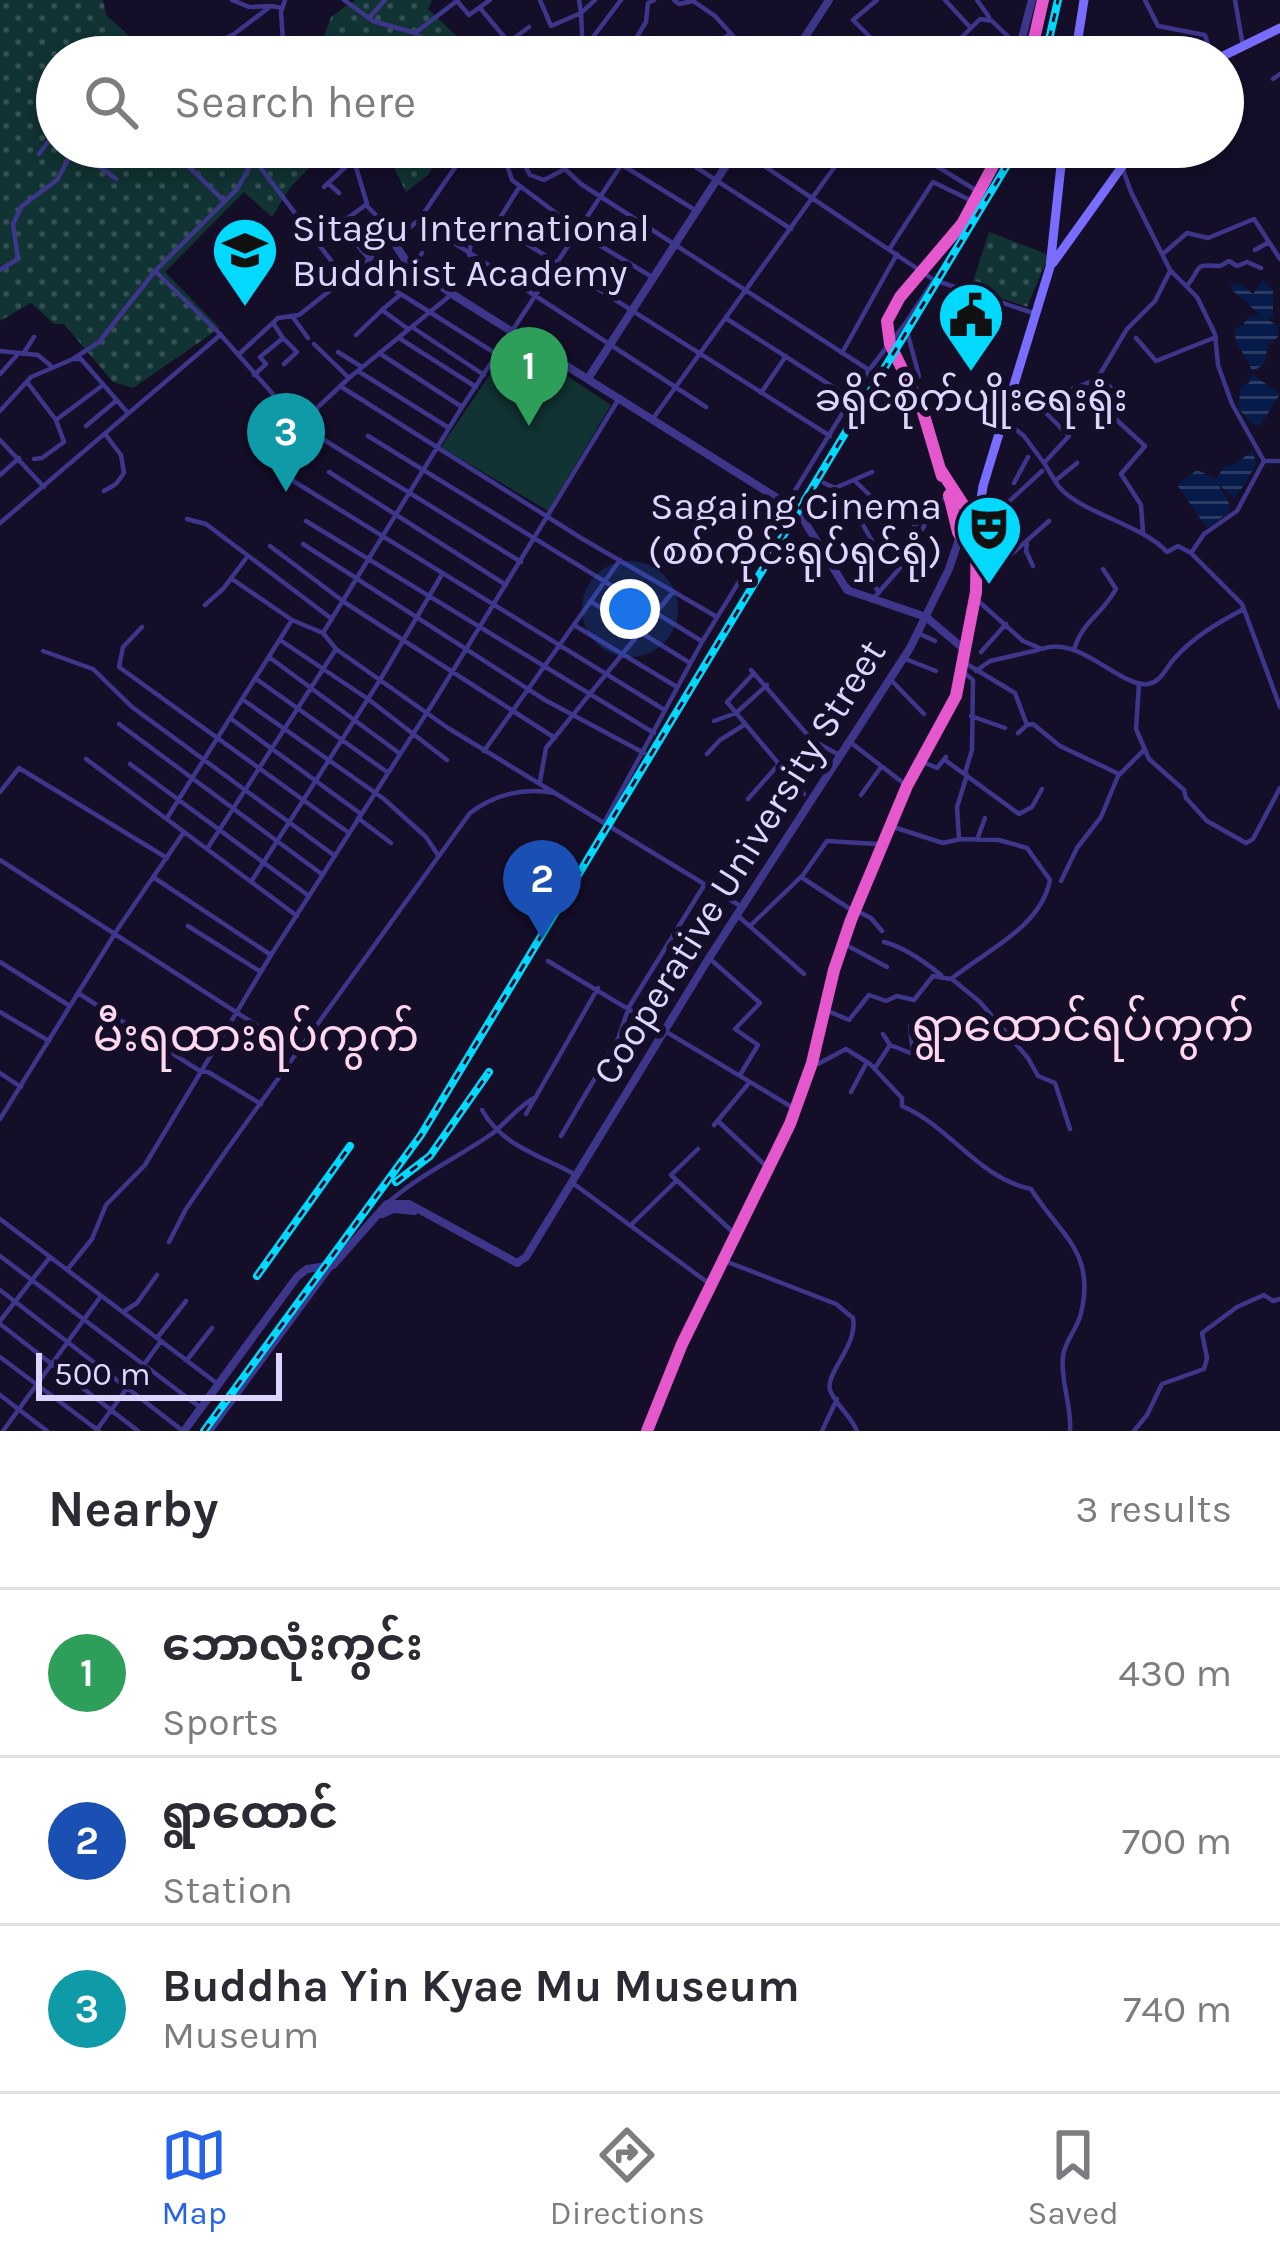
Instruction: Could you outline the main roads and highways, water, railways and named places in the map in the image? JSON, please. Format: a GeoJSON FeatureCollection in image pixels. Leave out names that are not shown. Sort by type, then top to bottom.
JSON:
{"type":"FeatureCollection","features":[{"type":"Feature","properties":{"kind":"highway"},"geometry":{"type":"LineString","coordinates":[[1029,36],[1043,0]]}},
{"type":"Feature","properties":{"kind":"highway"},"geometry":{"type":"LineString","coordinates":[[968,527],[949,496],[914,380],[890,344],[887,321],[899,298],[940,253],[991,168]]}},
{"type":"Feature","properties":{"kind":"highway"},"geometry":{"type":"LineString","coordinates":[[647,1431],[682,1344],[796,1109],[855,911],[907,786],[950,712],[970,662],[984,569],[940,470]]}},
{"type":"Feature","properties":{"kind":"main road"},"geometry":{"type":"LineString","coordinates":[[1078,36],[1084,0]]}},
{"type":"Feature","properties":{"kind":"main road"},"geometry":{"type":"LineString","coordinates":[[1244,46],[1280,28]]}},
{"type":"Feature","properties":{"kind":"main road"},"geometry":{"type":"LineString","coordinates":[[968,527],[1050,267],[1061,168]]}},
{"type":"Feature","properties":{"kind":"main road"},"geometry":{"type":"LineString","coordinates":[[1050,267],[1122,168]]}},
{"type":"Feature","properties":{"kind":"main road"},"geometry":{"type":"LineString","coordinates":[[968,527],[983,486]]}},
{"type":"Feature","properties":{"kind":"water"},"geometry":{"type":"Polygon","coordinates":[[[1263,280],[1273,290],[1273,317],[1268,320],[1278,326],[1278,337],[1268,345],[1264,364],[1252,372],[1236,341],[1235,328],[1248,317],[1260,315],[1229,287],[1237,282],[1253,294],[1263,280]]]}},
{"type":"Feature","properties":{"kind":"water"},"geometry":{"type":"Polygon","coordinates":[[[1252,374],[1280,394],[1260,426],[1238,408],[1241,386],[1249,383],[1252,374]]]}},
{"type":"Feature","properties":{"kind":"water"},"geometry":{"type":"Polygon","coordinates":[[[1253,450],[1256,465],[1235,499],[1218,484],[1230,505],[1228,513],[1207,528],[1177,485],[1197,470],[1216,479],[1225,466],[1236,464],[1253,450]]]}},
{"type":"Feature","properties":{"kind":"railway"},"geometry":{"type":"LineString","coordinates":[[1050,36],[1058,0]]}},
{"type":"Feature","properties":{"kind":"railway"},"geometry":{"type":"LineString","coordinates":[[204,1431],[421,1135],[1005,168]]}},
{"type":"Feature","properties":{"kind":"railway"},"geometry":{"type":"LineString","coordinates":[[396,1182],[430,1156],[489,1072]]}},
{"type":"Feature","properties":{"kind":"railway"},"geometry":{"type":"LineString","coordinates":[[257,1276],[350,1146]]}},
{"type":"Feature","properties":{"kind":"place","name":"Sitagu International Buddhist Academy"},"geometry":{"type":"Point","coordinates":[245,309]}},
{"type":"Feature","properties":{"kind":"place","name":"ခရိုင်စိုက်ပျိုးရေးရုံး"},"geometry":{"type":"Point","coordinates":[971,374]}},
{"type":"Feature","properties":{"kind":"place","name":"ဘောလုံးကွင်း"},"geometry":{"type":"Point","coordinates":[529,426]}},
{"type":"Feature","properties":{"kind":"place","name":"Buddha Yin Kyae Mu Museum"},"geometry":{"type":"Point","coordinates":[286,492]}},
{"type":"Feature","properties":{"kind":"place","name":"Sagaing Cinema (စစ်ကိုင်းရုပ်ရှင်ရုံ)"},"geometry":{"type":"Point","coordinates":[989,587]}},
{"type":"Feature","properties":{"kind":"place","name":"ရွာထောင်"},"geometry":{"type":"Point","coordinates":[542,939]}},
{"type":"Feature","properties":{"kind":"district","name":"ရွာထောင်ရပ်ကွက်"},"geometry":{"type":"Point","coordinates":[1083,1026]}},
{"type":"Feature","properties":{"kind":"district","name":"မီးရထားရပ်ကွက်"},"geometry":{"type":"Point","coordinates":[256,1036]}}]}
